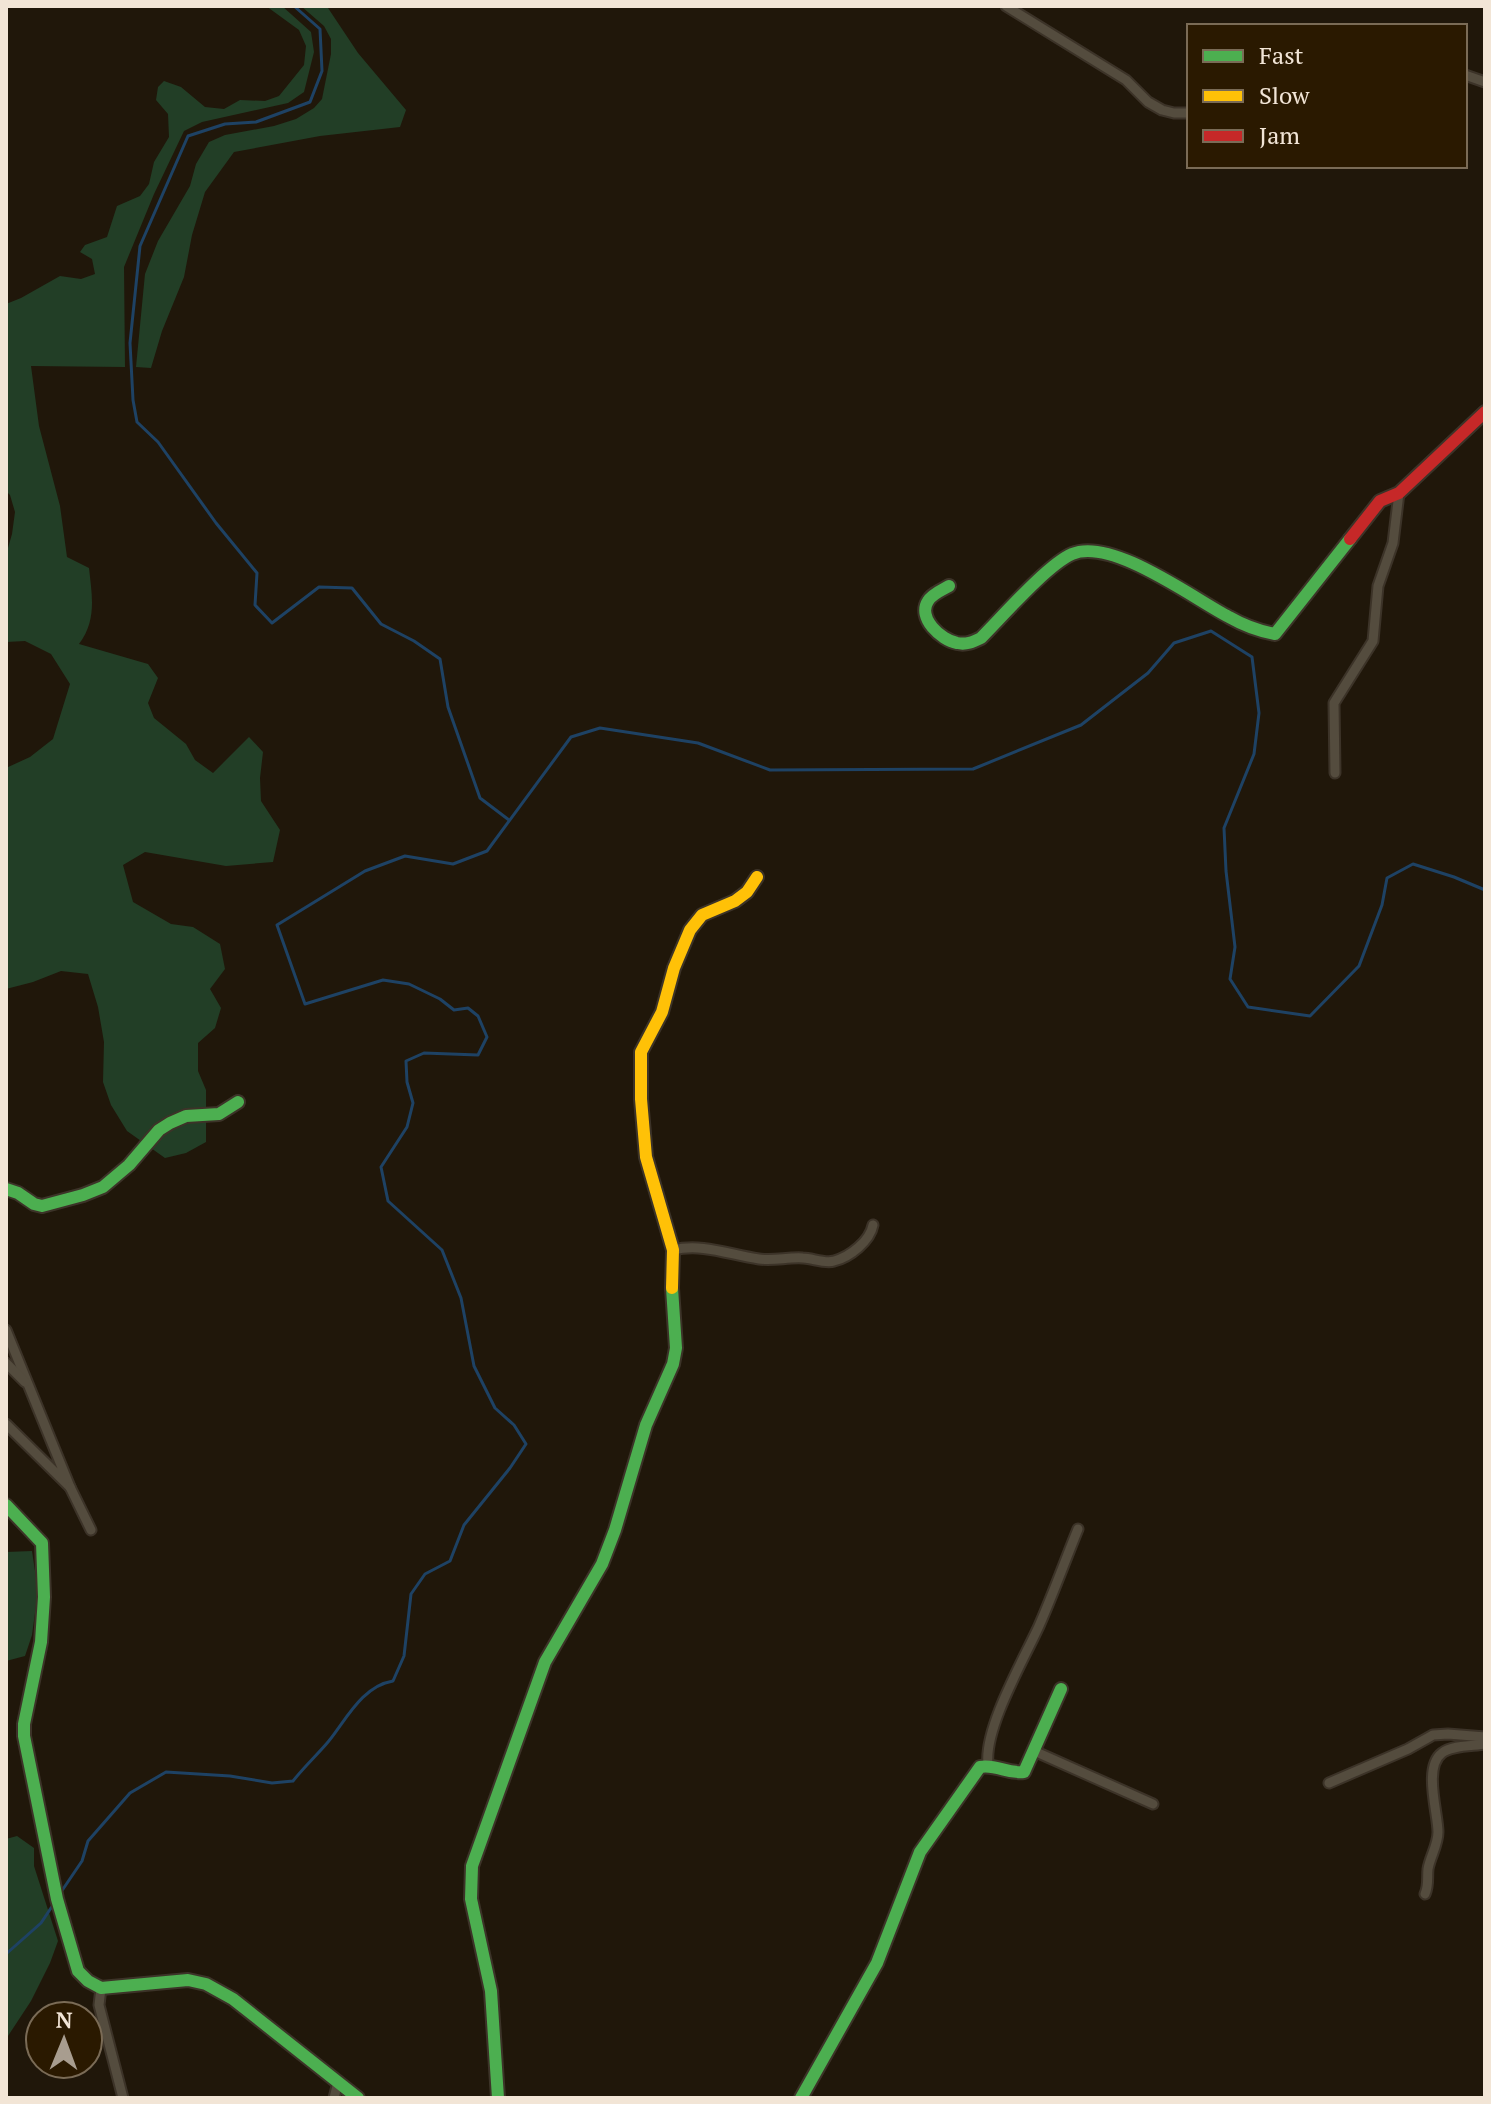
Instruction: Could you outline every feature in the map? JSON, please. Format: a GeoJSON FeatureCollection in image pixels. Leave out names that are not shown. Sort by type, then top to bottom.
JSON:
{"type":"FeatureCollection","features":[{"type":"Feature","properties":{"kind":"street"},"geometry":{"type":"LineString","coordinates":[[1006,6],[1126,80],[1148,102],[1162,110],[1187,113]]}},
{"type":"Feature","properties":{"kind":"street"},"geometry":{"type":"LineString","coordinates":[[949,586],[928,600],[927,616],[936,633],[960,645],[968,645],[981,638],[1054,566],[1080,551],[1095,552],[1136,565],[1164,578],[1220,613],[1275,634],[1380,501],[1399,493],[1485,412]]}},
{"type":"Feature","properties":{"kind":"street"},"geometry":{"type":"LineString","coordinates":[[1335,773],[1334,703],[1373,641],[1378,586],[1391,550],[1399,493]]}},
{"type":"Feature","properties":{"kind":"street"},"geometry":{"type":"LineString","coordinates":[[498,2098],[491,1991],[471,1899],[472,1866],[545,1662],[602,1564],[646,1425],[673,1364],[676,1348],[673,1250],[646,1157],[641,1052],[662,1012],[674,968],[690,930],[702,915],[735,901],[747,892],[757,877]]}},
{"type":"Feature","properties":{"kind":"street"},"geometry":{"type":"LineString","coordinates":[[6,1189],[42,1206],[83,1195],[103,1187],[129,1165],[159,1130],[170,1123],[186,1116],[219,1114],[238,1102]]}},
{"type":"Feature","properties":{"kind":"street"},"geometry":{"type":"LineString","coordinates":[[673,1250],[697,1247],[774,1261],[800,1258],[833,1262],[864,1242],[873,1225]]}},
{"type":"Feature","properties":{"kind":"street"},"geometry":{"type":"LineString","coordinates":[[6,1330],[70,1487],[91,1530]]}},
{"type":"Feature","properties":{"kind":"street"},"geometry":{"type":"LineString","coordinates":[[6,1363],[30,1387]]}},
{"type":"Feature","properties":{"kind":"street"},"geometry":{"type":"LineString","coordinates":[[6,1424],[70,1487]]}},
{"type":"Feature","properties":{"kind":"street"},"geometry":{"type":"LineString","coordinates":[[6,1505],[42,1543],[44,1597],[41,1642],[24,1736],[57,1899],[78,1971],[101,1988],[188,1980],[206,1984],[233,1999],[358,2098]]}},
{"type":"Feature","properties":{"kind":"street"},"geometry":{"type":"LineString","coordinates":[[988,1764],[988,1744],[1005,1698],[1078,1529]]}},
{"type":"Feature","properties":{"kind":"street"},"geometry":{"type":"LineString","coordinates":[[801,2098],[877,1963],[920,1852],[980,1767],[988,1764],[1019,1774],[1024,1772],[1061,1689]]}},
{"type":"Feature","properties":{"kind":"street"},"geometry":{"type":"LineString","coordinates":[[1329,1783],[1433,1735],[1485,1737]]}},
{"type":"Feature","properties":{"kind":"street"},"geometry":{"type":"LineString","coordinates":[[1425,1894],[1428,1868],[1438,1835],[1433,1801],[1437,1758],[1450,1749],[1485,1744]]}},
{"type":"Feature","properties":{"kind":"street"},"geometry":{"type":"LineString","coordinates":[[1034,1751],[1153,1804]]}},
{"type":"Feature","properties":{"kind":"street"},"geometry":{"type":"LineString","coordinates":[[101,1988],[99,2005],[123,2098]]}},
{"type":"Feature","properties":{"kind":"street"},"geometry":{"type":"LineString","coordinates":[[334,2098],[338,2082]]}},
{"type":"Feature","properties":{"kind":"green space"},"geometry":{"type":"Polygon","coordinates":[[[266,6],[282,6],[311,32],[314,52],[304,92],[288,103],[202,122],[184,131],[124,267],[125,367],[31,366],[39,426],[60,506],[67,557],[89,568],[91,617],[79,644],[148,664],[158,678],[148,703],[154,718],[186,744],[195,760],[213,773],[249,737],[263,752],[261,801],[280,830],[273,862],[226,866],[145,852],[123,865],[133,902],[171,924],[193,927],[220,944],[225,969],[210,989],[221,1008],[215,1028],[198,1043],[198,1071],[206,1090],[206,1142],[186,1153],[165,1158],[127,1131],[111,1105],[103,1082],[104,1042],[98,1007],[88,974],[61,971],[6,989],[6,768],[30,757],[53,739],[70,684],[51,654],[25,641],[6,642],[6,555],[15,512],[6,491],[6,304],[60,276],[81,279],[95,274],[92,259],[80,252],[85,245],[107,237],[117,206],[140,196],[149,184],[154,162],[169,137],[168,114],[156,100],[158,87],[164,81],[181,87],[205,107],[224,109],[240,100],[265,101],[279,96],[304,65],[306,46],[299,30],[266,6]]]}},
{"type":"Feature","properties":{"kind":"green space"},"geometry":{"type":"Polygon","coordinates":[[[301,6],[328,8],[358,53],[406,110],[400,127],[320,136],[234,152],[205,192],[184,277],[151,368],[136,367],[145,274],[158,241],[190,186],[196,164],[209,142],[225,135],[296,119],[322,99],[331,39],[324,26],[301,6]]]}},
{"type":"Feature","properties":{"kind":"green space"},"geometry":{"type":"Polygon","coordinates":[[[32,1551],[38,1591],[32,1635],[25,1656],[6,1661],[6,1552],[32,1551]]]}},
{"type":"Feature","properties":{"kind":"green space"},"geometry":{"type":"Polygon","coordinates":[[[17,1836],[34,1848],[34,1866],[58,1941],[32,2000],[24,2000],[24,2012],[6,2039],[6,1839],[17,1836]]]}},
{"type":"Feature","properties":{"kind":"waterway"},"geometry":{"type":"LineString","coordinates":[[294,6],[320,29],[322,71],[310,102],[256,122],[225,124],[188,136],[140,246],[130,343],[137,422],[158,442],[216,523],[257,573],[255,605],[272,623],[319,587],[352,588],[381,624],[440,659],[448,707],[480,798],[509,820]]}},
{"type":"Feature","properties":{"kind":"waterway"},"geometry":{"type":"LineString","coordinates":[[59,1895],[82,1861],[88,1841],[130,1793],[166,1772],[230,1776],[272,1783],[293,1781],[364,1697],[382,1684],[393,1681],[404,1656],[411,1594],[425,1574],[450,1561],[464,1525],[526,1444],[514,1425],[495,1408],[474,1366],[461,1298],[442,1250],[388,1201],[381,1167],[407,1127],[413,1103],[407,1082],[406,1061],[424,1053],[478,1055],[487,1037],[478,1016],[468,1008],[454,1010],[440,999],[409,984],[383,980],[305,1004],[277,925],[365,871],[405,856],[453,864],[487,851],[571,737],[600,728],[698,743],[770,770],[973,769],[1081,725],[1148,673],[1174,643],[1211,631],[1252,657],[1259,713],[1254,754],[1224,828],[1235,947],[1230,979],[1248,1007],[1310,1016],[1359,966],[1382,905],[1387,878],[1413,864],[1485,890]]}},
{"type":"Feature","properties":{"kind":"waterway"},"geometry":{"type":"LineString","coordinates":[[6,1954],[41,1923],[53,1905]]}},
{"type":"Feature","properties":{"kind":"traffic: fast"},"geometry":{"type":"LineString","coordinates":[[949,586],[930,599],[925,608],[926,614],[938,633],[960,644],[981,638],[1062,560],[1072,554],[1089,551],[1130,562],[1234,620],[1275,634],[1350,539]]}},
{"type":"Feature","properties":{"kind":"traffic: fast"},"geometry":{"type":"LineString","coordinates":[[6,1189],[42,1206],[83,1195],[103,1187],[129,1165],[159,1130],[170,1123],[186,1116],[219,1114],[238,1102]]}},
{"type":"Feature","properties":{"kind":"traffic: fast"},"geometry":{"type":"LineString","coordinates":[[498,2098],[491,1991],[471,1899],[472,1866],[545,1662],[602,1564],[646,1425],[673,1364],[676,1348],[672,1288]]}},
{"type":"Feature","properties":{"kind":"traffic: fast"},"geometry":{"type":"LineString","coordinates":[[6,1505],[42,1543],[44,1597],[41,1642],[24,1736],[57,1899],[78,1971],[101,1988],[188,1980],[206,1984],[233,1999],[358,2098]]}},
{"type":"Feature","properties":{"kind":"traffic: fast"},"geometry":{"type":"LineString","coordinates":[[801,2098],[877,1963],[920,1852],[980,1767],[1024,1772],[1061,1689]]}},
{"type":"Feature","properties":{"kind":"traffic: slow"},"geometry":{"type":"LineString","coordinates":[[672,1288],[673,1250],[646,1157],[641,1052],[662,1012],[674,968],[690,930],[702,915],[735,901],[747,892],[757,877]]}},
{"type":"Feature","properties":{"kind":"traffic: jam"},"geometry":{"type":"LineString","coordinates":[[1350,539],[1380,501],[1399,493],[1485,412]]}}]}
